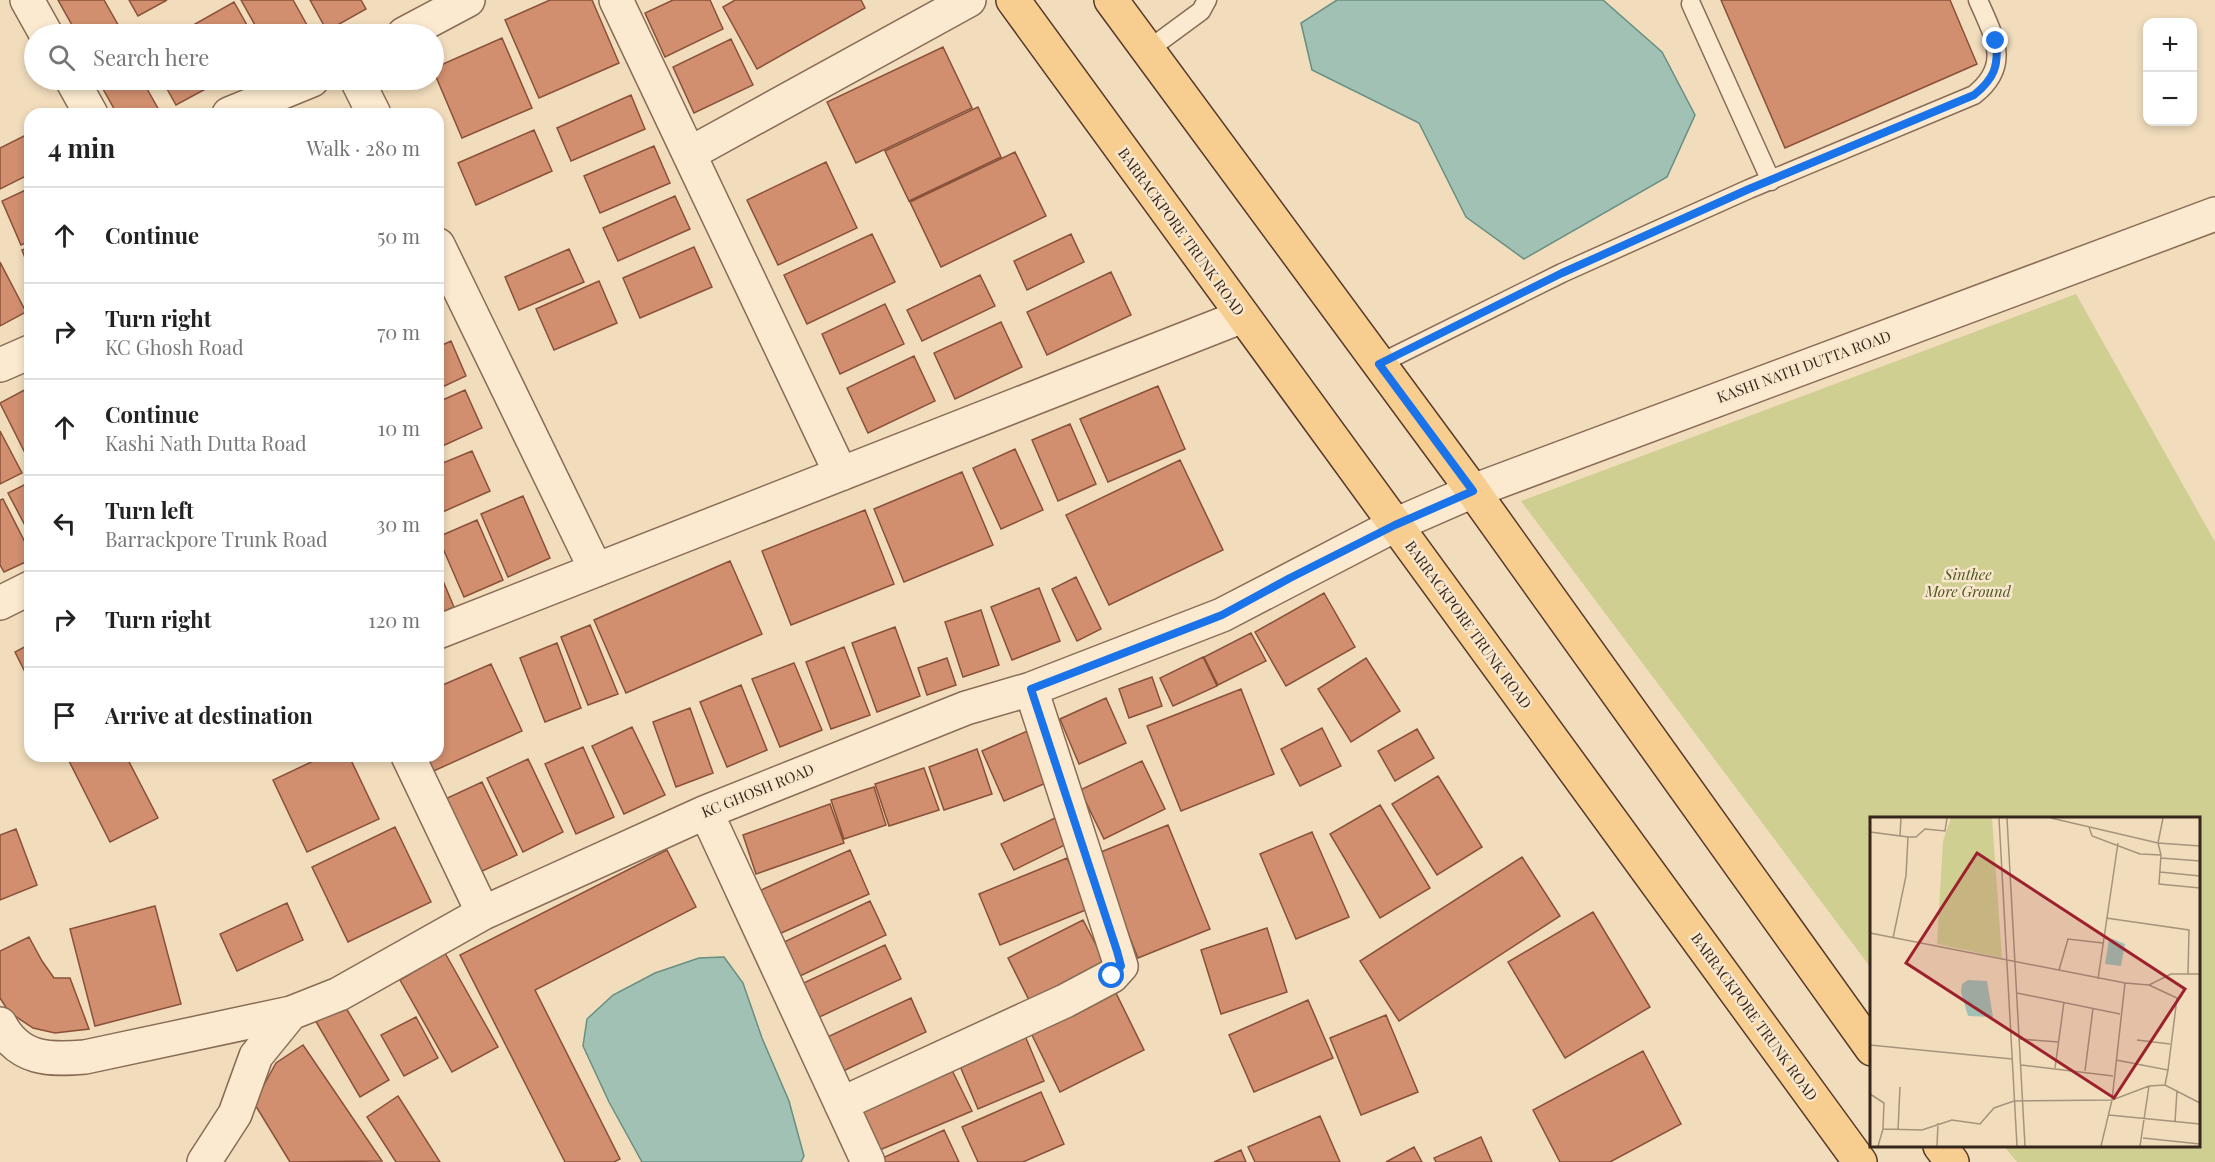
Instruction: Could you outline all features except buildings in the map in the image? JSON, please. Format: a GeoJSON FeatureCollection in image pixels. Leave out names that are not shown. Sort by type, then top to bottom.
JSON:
{"type":"FeatureCollection","features":[{"type":"Feature","properties":{"kind":"main road","name":"BARRACKPORE TRUNK ROAD"},"geometry":{"type":"LineString","coordinates":[[1013,0],[1860,1162]]}},
{"type":"Feature","properties":{"kind":"main road"},"geometry":{"type":"LineString","coordinates":[[1111,0],[1473,491],[1870,1046]]}},
{"type":"Feature","properties":{"kind":"main road"},"geometry":{"type":"LineString","coordinates":[[1941,1147],[1952,1162]]}},
{"type":"Feature","properties":{"kind":"street"},"geometry":{"type":"LineString","coordinates":[[27,0],[40,24]]}},
{"type":"Feature","properties":{"kind":"street"},"geometry":{"type":"LineString","coordinates":[[423,24],[468,0]]}},
{"type":"Feature","properties":{"kind":"street"},"geometry":{"type":"LineString","coordinates":[[616,0],[841,474]]}},
{"type":"Feature","properties":{"kind":"street"},"geometry":{"type":"LineString","coordinates":[[689,154],[969,0]]}},
{"type":"Feature","properties":{"kind":"street"},"geometry":{"type":"LineString","coordinates":[[78,90],[88,108]]}},
{"type":"Feature","properties":{"kind":"street"},"geometry":{"type":"LineString","coordinates":[[244,108],[288,90]]}},
{"type":"Feature","properties":{"kind":"street"},"geometry":{"type":"LineString","coordinates":[[362,90],[371,108]]}},
{"type":"Feature","properties":{"kind":"street","name":"KASHI NATH DUTTA ROAD"},"geometry":{"type":"LineString","coordinates":[[1395,525],[1473,491],[2215,214]]}},
{"type":"Feature","properties":{"kind":"street"},"geometry":{"type":"LineString","coordinates":[[444,257],[596,570]]}},
{"type":"Feature","properties":{"kind":"street"},"geometry":{"type":"LineString","coordinates":[[444,630],[1243,316]]}},
{"type":"Feature","properties":{"kind":"street"},"geometry":{"type":"LineString","coordinates":[[0,365],[24,355]]}},
{"type":"Feature","properties":{"kind":"street","name":"KC GHOSH ROAD"},"geometry":{"type":"LineString","coordinates":[[204,1162],[235,1114],[255,1056],[291,1013],[339,994],[483,913],[706,812],[966,708],[1031,689],[1222,615],[1395,525]]}},
{"type":"Feature","properties":{"kind":"street"},"geometry":{"type":"LineString","coordinates":[[0,603],[24,591]]}},
{"type":"Feature","properties":{"kind":"street"},"geometry":{"type":"LineString","coordinates":[[842,1104],[1065,1001],[1112,976],[1121,966],[1031,689]]}},
{"type":"Feature","properties":{"kind":"street"},"geometry":{"type":"LineString","coordinates":[[411,762],[483,913]]}},
{"type":"Feature","properties":{"kind":"street"},"geometry":{"type":"LineString","coordinates":[[706,812],[868,1162]]}},
{"type":"Feature","properties":{"kind":"street"},"geometry":{"type":"LineString","coordinates":[[0,1024],[5,1034],[21,1049],[37,1056],[56,1059],[85,1057],[291,1013]]}},
{"type":"Feature","properties":{"kind":"lane"},"geometry":{"type":"LineString","coordinates":[[1148,50],[1201,11],[1207,0]]}},
{"type":"Feature","properties":{"kind":"lane"},"geometry":{"type":"LineString","coordinates":[[1379,364],[1562,273],[1974,95],[1985,86],[1995,71],[1998,56],[1996,41],[1978,0]]}},
{"type":"Feature","properties":{"kind":"lane"},"geometry":{"type":"LineString","coordinates":[[1691,4],[1771,181]]}},
{"type":"Feature","properties":{"kind":"green space","name":"Sinthee More Ground"},"geometry":{"type":"Polygon","coordinates":[[[2076,294],[2215,542],[2215,1162],[2017,1162],[2005,1147],[2200,1147],[2200,817],[1870,817],[1870,967],[1521,501],[2076,294]]]}},
{"type":"Feature","properties":{"kind":"shaded area"},"geometry":{"type":"Polygon","coordinates":[[[1337,0],[1603,0],[1662,52],[1695,115],[1667,177],[1524,259],[1466,217],[1419,123],[1312,70],[1301,23],[1337,0]]]}},
{"type":"Feature","properties":{"kind":"shaded area"},"geometry":{"type":"Polygon","coordinates":[[[724,957],[743,983],[762,1038],[789,1101],[804,1156],[801,1162],[642,1162],[609,1102],[583,1046],[587,1019],[613,995],[655,973],[699,958],[724,957]]]}},
{"type":"Feature","properties":{"kind":"route"},"geometry":{"type":"LineString","coordinates":[[1112,976],[1121,966],[1117,951],[1031,689],[1222,615],[1395,525],[1473,491],[1379,364],[1562,273],[1749,189],[1974,95],[1985,86],[1995,71],[1998,56],[1996,41]]}}]}
